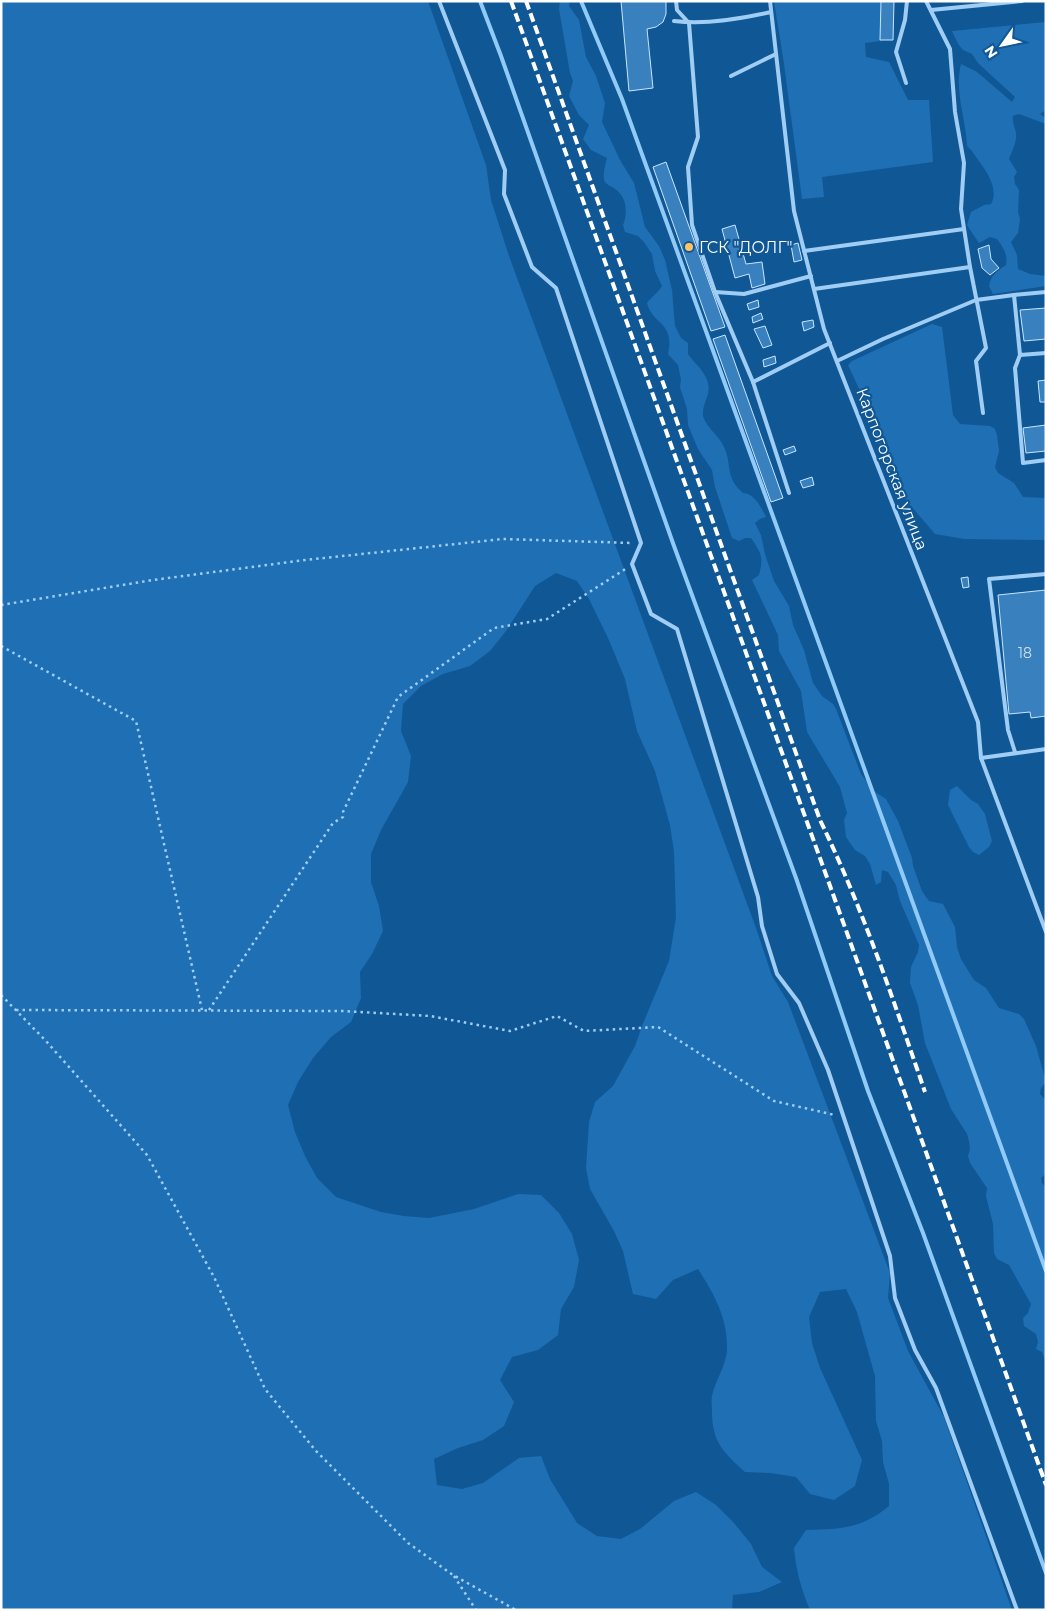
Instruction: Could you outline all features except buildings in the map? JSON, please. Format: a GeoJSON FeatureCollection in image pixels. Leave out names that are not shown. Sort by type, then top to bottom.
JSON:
{"type":"FeatureCollection","features":[{"type":"Feature","properties":{"kind":"lane"},"geometry":{"type":"LineString","coordinates":[[439,1],[505,170],[504,194],[532,267],[556,288],[641,543],[632,564],[651,614],[677,629],[758,897],[762,926],[778,974],[799,1003],[828,1070],[890,1256],[895,1298],[915,1350],[936,1388],[1017,1610]]}},
{"type":"Feature","properties":{"kind":"lane"},"geometry":{"type":"LineString","coordinates":[[676,1],[677,10],[689,23],[698,137],[688,167],[692,225],[715,292],[753,382],[789,493]]}},
{"type":"Feature","properties":{"kind":"lane","name":"Карпогорская улица"},"geometry":{"type":"LineString","coordinates":[[770,1],[794,211],[824,329],[978,722],[981,758],[1046,932]]}},
{"type":"Feature","properties":{"kind":"lane"},"geometry":{"type":"LineString","coordinates":[[906,83],[896,52],[905,20],[907,1]]}},
{"type":"Feature","properties":{"kind":"lane"},"geometry":{"type":"LineString","coordinates":[[926,1],[950,49],[955,112],[964,162],[961,209],[986,348],[976,360],[983,413]]}},
{"type":"Feature","properties":{"kind":"lane"},"geometry":{"type":"LineString","coordinates":[[931,10],[1022,1]]}},
{"type":"Feature","properties":{"kind":"lane"},"geometry":{"type":"LineString","coordinates":[[674,20],[689,23],[735,20],[771,12]]}},
{"type":"Feature","properties":{"kind":"lane"},"geometry":{"type":"LineString","coordinates":[[731,76],[776,54]]}},
{"type":"Feature","properties":{"kind":"lane"},"geometry":{"type":"LineString","coordinates":[[804,251],[964,229]]}},
{"type":"Feature","properties":{"kind":"lane"},"geometry":{"type":"LineString","coordinates":[[814,290],[970,267]]}},
{"type":"Feature","properties":{"kind":"lane"},"geometry":{"type":"LineString","coordinates":[[715,292],[744,294],[811,276]]}},
{"type":"Feature","properties":{"kind":"lane"},"geometry":{"type":"LineString","coordinates":[[837,361],[883,339],[976,300],[1046,292]]}},
{"type":"Feature","properties":{"kind":"lane"},"geometry":{"type":"LineString","coordinates":[[1014,295],[1020,356],[1015,368],[1023,463],[1046,460]]}},
{"type":"Feature","properties":{"kind":"lane"},"geometry":{"type":"LineString","coordinates":[[753,382],[830,343]]}},
{"type":"Feature","properties":{"kind":"lane"},"geometry":{"type":"LineString","coordinates":[[1020,356],[1046,353]]}},
{"type":"Feature","properties":{"kind":"lane"},"geometry":{"type":"LineString","coordinates":[[1015,752],[1008,730],[989,578],[1046,574]]}},
{"type":"Feature","properties":{"kind":"lane"},"geometry":{"type":"LineString","coordinates":[[981,758],[1046,749]]}},
{"type":"Feature","properties":{"kind":"path"},"geometry":{"type":"LineString","coordinates":[[1,605],[143,581],[219,571],[503,539],[641,543]]}},
{"type":"Feature","properties":{"kind":"path"},"geometry":{"type":"LineString","coordinates":[[208,1010],[332,823],[343,816],[343,812],[398,697],[494,628],[547,619],[632,564]]}},
{"type":"Feature","properties":{"kind":"path"},"geometry":{"type":"LineString","coordinates":[[1,646],[136,721],[202,1010]]}},
{"type":"Feature","properties":{"kind":"path"},"geometry":{"type":"LineString","coordinates":[[1,996],[46,1041],[147,1155],[214,1277],[265,1389],[316,1451],[408,1543],[453,1575],[516,1610]]}},
{"type":"Feature","properties":{"kind":"path"},"geometry":{"type":"LineString","coordinates":[[16,1010],[343,1011],[430,1016],[510,1031],[557,1016],[584,1031],[658,1027],[774,1101],[844,1118]]}},
{"type":"Feature","properties":{"kind":"path"},"geometry":{"type":"LineString","coordinates":[[453,1575],[476,1610]]}},
{"type":"Feature","properties":{"kind":"shaded area"},"geometry":{"type":"Polygon","coordinates":[[[1,1],[428,1],[486,165],[491,200],[509,256],[772,976],[788,1002],[890,1273],[888,1298],[908,1351],[944,1417],[1012,1610],[810,1610],[799,1579],[794,1548],[806,1530],[850,1526],[879,1514],[889,1506],[889,1484],[883,1462],[882,1441],[876,1421],[875,1376],[857,1312],[846,1289],[820,1292],[809,1317],[812,1343],[820,1368],[862,1460],[855,1486],[834,1500],[810,1494],[796,1477],[771,1473],[745,1472],[725,1453],[714,1431],[712,1400],[713,1390],[726,1356],[727,1338],[719,1307],[698,1269],[673,1280],[656,1299],[633,1294],[623,1251],[590,1189],[586,1168],[589,1122],[595,1102],[613,1086],[635,1046],[669,961],[676,917],[674,852],[670,825],[655,771],[637,731],[625,679],[608,638],[589,599],[577,581],[556,573],[535,586],[506,631],[490,651],[470,666],[443,674],[421,686],[403,704],[401,731],[411,756],[408,782],[381,830],[371,854],[371,882],[379,906],[383,931],[372,954],[360,972],[361,998],[351,1022],[331,1037],[313,1058],[298,1082],[288,1105],[295,1132],[305,1156],[317,1178],[336,1197],[381,1212],[429,1218],[474,1209],[518,1194],[541,1195],[559,1213],[572,1234],[579,1260],[574,1287],[561,1309],[558,1335],[538,1350],[512,1357],[500,1380],[514,1402],[504,1426],[483,1440],[458,1448],[434,1459],[437,1485],[462,1489],[483,1483],[519,1458],[541,1456],[550,1479],[577,1523],[597,1536],[621,1539],[640,1529],[674,1501],[696,1492],[716,1505],[734,1523],[751,1544],[762,1567],[782,1582],[759,1592],[733,1595],[732,1610],[1,1610],[1,1]]]}},
{"type":"Feature","properties":{"kind":"shaded area"},"geometry":{"type":"Polygon","coordinates":[[[560,1],[570,1],[569,6],[579,20],[586,57],[596,76],[605,103],[602,122],[620,160],[634,183],[645,227],[659,246],[665,260],[672,290],[675,326],[681,338],[688,343],[688,354],[703,372],[708,382],[709,388],[703,416],[723,445],[733,481],[743,493],[754,498],[766,517],[755,523],[761,535],[774,581],[789,606],[793,625],[804,650],[813,683],[822,696],[833,704],[836,709],[861,774],[875,792],[886,799],[898,821],[922,891],[929,901],[943,904],[955,927],[957,947],[961,959],[974,980],[986,988],[999,1008],[1019,1014],[1024,1019],[1036,1046],[1046,1082],[1041,1088],[1040,1094],[1046,1100],[1046,1174],[1041,1178],[1046,1188],[1046,1364],[1042,1352],[1036,1349],[1038,1342],[1036,1334],[1024,1326],[1023,1318],[1028,1313],[1031,1304],[1009,1265],[997,1259],[994,1253],[993,1224],[986,1196],[987,1188],[970,1163],[967,1134],[951,1109],[925,1043],[918,1005],[910,983],[911,967],[919,945],[900,901],[896,885],[888,872],[882,870],[881,882],[876,885],[870,864],[865,856],[855,850],[846,837],[844,820],[847,813],[840,787],[807,732],[801,691],[779,651],[778,635],[752,580],[759,575],[761,559],[759,552],[751,538],[739,541],[732,538],[715,487],[712,470],[698,449],[688,425],[687,409],[680,387],[681,380],[678,365],[668,354],[669,335],[654,316],[647,303],[662,286],[655,271],[652,254],[638,236],[625,232],[623,225],[626,215],[624,201],[619,192],[606,183],[604,179],[607,158],[591,150],[583,139],[589,125],[579,115],[569,96],[573,81],[559,9],[560,1]]]}},
{"type":"Feature","properties":{"kind":"shaded area"},"geometry":{"type":"Polygon","coordinates":[[[774,1],[881,1],[881,41],[865,43],[866,57],[889,62],[908,100],[929,100],[933,162],[822,177],[824,197],[802,199],[774,1]]]}},
{"type":"Feature","properties":{"kind":"shaded area"},"geometry":{"type":"Polygon","coordinates":[[[1046,22],[1046,110],[1040,114],[1046,118],[1046,124],[1019,114],[1013,116],[1016,136],[1009,159],[1017,172],[1014,177],[1015,184],[1019,190],[1018,212],[1020,219],[1018,233],[1011,242],[1017,255],[1018,269],[1030,274],[1046,276],[1046,286],[993,294],[989,286],[990,282],[995,274],[1006,265],[1006,254],[997,239],[990,237],[979,243],[967,225],[971,212],[984,205],[991,204],[994,190],[985,169],[967,146],[959,85],[961,64],[977,72],[1012,102],[1015,97],[978,63],[972,54],[963,50],[952,31],[1046,22]]]}},
{"type":"Feature","properties":{"kind":"shaded area"},"geometry":{"type":"Polygon","coordinates":[[[932,324],[942,327],[953,415],[960,424],[990,426],[995,429],[999,451],[995,467],[998,473],[1014,483],[1023,497],[1046,498],[1046,540],[964,539],[935,534],[888,479],[872,417],[848,365],[852,361],[932,324]]]}},
{"type":"Feature","properties":{"kind":"shaded area"},"geometry":{"type":"Polygon","coordinates":[[[957,786],[971,800],[978,804],[985,814],[992,841],[989,847],[979,855],[969,847],[948,805],[950,790],[957,786]]]}},
{"type":"Feature","properties":{"kind":"waterway"},"geometry":{"type":"LineString","coordinates":[[480,1],[674,546],[796,878],[868,1091],[923,1233],[1046,1573]]}},
{"type":"Feature","properties":{"kind":"waterway"},"geometry":{"type":"LineString","coordinates":[[581,1],[622,99],[1046,1271]]}},
{"type":"Feature","properties":{"kind":"railway"},"geometry":{"type":"LineString","coordinates":[[511,1],[1046,1485]]}},
{"type":"Feature","properties":{"kind":"railway"},"geometry":{"type":"LineString","coordinates":[[526,1],[820,820],[864,921],[925,1092]]}},
{"type":"Feature","properties":{"kind":"place","name":"ГСК \"ДОЛГ\""},"geometry":{"type":"Point","coordinates":[689,247]}}]}
